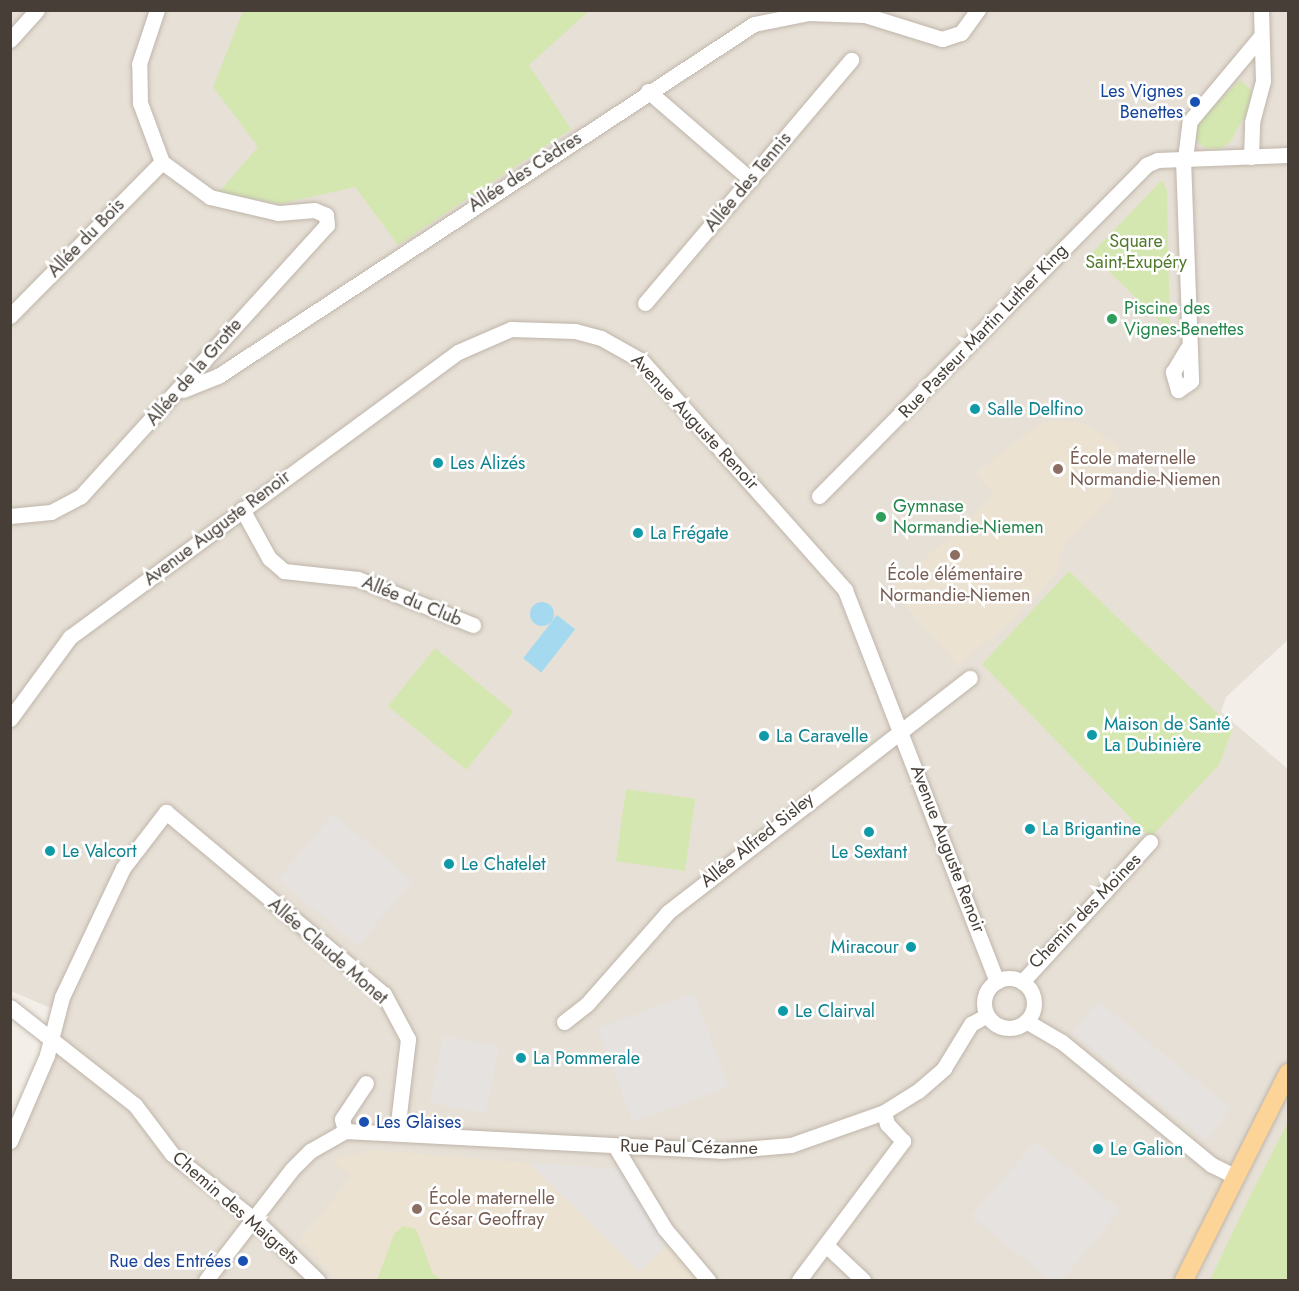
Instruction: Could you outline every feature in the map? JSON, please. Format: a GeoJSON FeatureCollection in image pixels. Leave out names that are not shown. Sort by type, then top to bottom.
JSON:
{"type":"FeatureCollection","features":[{"type":"Feature","properties":{"kind":"main road"},"geometry":{"type":"LineString","coordinates":[[1184,1281],[1235,1176],[1286,1086]]}},
{"type":"Feature","properties":{"kind":"street"},"geometry":{"type":"LineString","coordinates":[[10,40],[37,10]]}},
{"type":"Feature","properties":{"kind":"street"},"geometry":{"type":"LineString","coordinates":[[157,10],[139,64],[140,103],[162,162]]}},
{"type":"Feature","properties":{"kind":"street"},"geometry":{"type":"LineString","coordinates":[[885,14],[907,31],[942,39],[961,33],[978,10]]}},
{"type":"Feature","properties":{"kind":"street"},"geometry":{"type":"LineString","coordinates":[[1251,157],[1252,122],[1263,81],[1261,10]]}},
{"type":"Feature","properties":{"kind":"street","name":"Allée des Cèdres"},"geometry":{"type":"LineString","coordinates":[[183,390],[218,376],[754,24],[808,14],[885,14]]}},
{"type":"Feature","properties":{"kind":"street"},"geometry":{"type":"LineString","coordinates":[[1187,350],[1184,159],[1190,121],[1238,70],[1261,36]]}},
{"type":"Feature","properties":{"kind":"street","name":"Allée des Tennis"},"geometry":{"type":"LineString","coordinates":[[645,303],[851,60]]}},
{"type":"Feature","properties":{"kind":"street"},"geometry":{"type":"LineString","coordinates":[[1238,70],[1249,68],[1263,81]]}},
{"type":"Feature","properties":{"kind":"street"},"geometry":{"type":"LineString","coordinates":[[648,92],[751,180]]}},
{"type":"Feature","properties":{"kind":"street"},"geometry":{"type":"LineString","coordinates":[[1184,159],[1288,155]]}},
{"type":"Feature","properties":{"kind":"street","name":"Rue Pasteur Martin Luther King"},"geometry":{"type":"LineString","coordinates":[[819,496],[1146,165],[1184,159]]}},
{"type":"Feature","properties":{"kind":"street","name":"Allée de la Grotte"},"geometry":{"type":"LineString","coordinates":[[10,516],[51,513],[81,496],[183,390],[200,363],[327,225],[326,215],[314,210],[242,208],[210,197],[162,162]]}},
{"type":"Feature","properties":{"kind":"street","name":"Allée du Bois"},"geometry":{"type":"LineString","coordinates":[[10,316],[162,162]]}},
{"type":"Feature","properties":{"kind":"street","name":"Avenue Auguste Renoir"},"geometry":{"type":"LineString","coordinates":[[10,719],[70,637],[242,509],[472,344],[522,328],[601,338],[642,361],[824,562],[845,590],[901,727],[997,981]]}},
{"type":"Feature","properties":{"kind":"street","name":"Allée du Club"},"geometry":{"type":"LineString","coordinates":[[242,509],[269,558],[284,571],[358,579],[473,626]]}},
{"type":"Feature","properties":{"kind":"street","name":"Allée Alfred Sisley"},"geometry":{"type":"LineString","coordinates":[[564,1022],[587,1004],[668,912],[901,727],[969,678]]}},
{"type":"Feature","properties":{"kind":"street","name":"Allée Claude Monet"},"geometry":{"type":"LineString","coordinates":[[52,1035],[62,997],[123,868],[166,812],[384,994],[408,1039],[397,1131]]}},
{"type":"Feature","properties":{"kind":"street","name":"Chemin des Moines"},"geometry":{"type":"LineString","coordinates":[[1022,982],[1150,842]]}},
{"type":"Feature","properties":{"kind":"street"},"geometry":{"type":"LineString","coordinates":[[1026,1022],[1034,1000],[1022,982],[997,981],[985,996],[987,1015],[1005,1028],[1026,1022],[1062,1042],[1212,1165],[1235,1176]]}},
{"type":"Feature","properties":{"kind":"street"},"geometry":{"type":"LineString","coordinates":[[10,1007],[52,1035],[10,1141]]}},
{"type":"Feature","properties":{"kind":"street","name":"Rue Paul Cézanne"},"geometry":{"type":"LineString","coordinates":[[345,1131],[397,1131],[615,1146],[755,1150],[823,1135],[884,1112],[944,1068],[971,1024],[987,1015]]}},
{"type":"Feature","properties":{"kind":"street","name":"Chemin des Maigrets"},"geometry":{"type":"LineString","coordinates":[[52,1035],[135,1104],[172,1154],[256,1221],[317,1281]]}},
{"type":"Feature","properties":{"kind":"street"},"geometry":{"type":"LineString","coordinates":[[206,1281],[310,1151],[345,1131],[342,1119],[366,1083]]}},
{"type":"Feature","properties":{"kind":"street"},"geometry":{"type":"LineString","coordinates":[[799,1281],[903,1142],[887,1124],[884,1112]]}},
{"type":"Feature","properties":{"kind":"street"},"geometry":{"type":"LineString","coordinates":[[615,1146],[665,1229],[708,1281]]}},
{"type":"Feature","properties":{"kind":"street"},"geometry":{"type":"LineString","coordinates":[[826,1245],[863,1281]]}},
{"type":"Feature","properties":{"kind":"shaded area"},"geometry":{"type":"Polygon","coordinates":[[[10,11],[1288,11],[1288,640],[1226,697],[1221,712],[1288,769],[1288,1280],[11,1280],[11,1154],[67,1015],[11,991],[10,11]]]}},
{"type":"Feature","properties":{"kind":"shaded area"},"geometry":{"type":"Polygon","coordinates":[[[1044,421],[1080,422],[1119,445],[1110,477],[1112,498],[1068,541],[1057,561],[1064,564],[1013,620],[958,665],[891,590],[995,495],[975,473],[1044,421]]]}},
{"type":"Feature","properties":{"kind":"shaded area"},"geometry":{"type":"Polygon","coordinates":[[[333,814],[413,881],[358,946],[278,879],[333,814]]]}},
{"type":"Feature","properties":{"kind":"shaded area"},"geometry":{"type":"Polygon","coordinates":[[[694,993],[728,1087],[632,1122],[598,1028],[694,993]]]}},
{"type":"Feature","properties":{"kind":"shaded area"},"geometry":{"type":"Polygon","coordinates":[[[1098,1001],[1231,1109],[1205,1140],[1072,1033],[1098,1001]]]}},
{"type":"Feature","properties":{"kind":"shaded area"},"geometry":{"type":"Polygon","coordinates":[[[443,1036],[499,1047],[486,1114],[430,1103],[443,1036]]]}},
{"type":"Feature","properties":{"kind":"shaded area"},"geometry":{"type":"Polygon","coordinates":[[[1035,1142],[1120,1210],[1062,1280],[1050,1280],[971,1216],[1035,1142]]]}},
{"type":"Feature","properties":{"kind":"shaded area","name":"École maternelle César Geoffray"},"geometry":{"type":"Polygon","coordinates":[[[373,1150],[529,1163],[639,1271],[671,1243],[697,1276],[692,1280],[338,1280],[304,1243],[296,1245],[352,1176],[331,1160],[373,1150]]]}},
{"type":"Feature","properties":{"kind":"shaded area"},"geometry":{"type":"Polygon","coordinates":[[[529,1163],[621,1169],[666,1246],[639,1271],[529,1163]]]}},
{"type":"Feature","properties":{"kind":"green space"},"geometry":{"type":"Polygon","coordinates":[[[243,11],[589,11],[529,65],[571,129],[398,245],[355,187],[280,204],[228,194],[220,191],[258,147],[213,87],[243,11]]]}},
{"type":"Feature","properties":{"kind":"green space"},"geometry":{"type":"Polygon","coordinates":[[[1241,80],[1252,92],[1247,112],[1230,142],[1220,149],[1204,148],[1195,138],[1197,122],[1241,80]]]}},
{"type":"Feature","properties":{"kind":"green space","name":"Square Saint-Exupéry"},"geometry":{"type":"Polygon","coordinates":[[[1162,180],[1167,190],[1170,331],[1091,254],[1162,180]]]}},
{"type":"Feature","properties":{"kind":"green space"},"geometry":{"type":"Polygon","coordinates":[[[1069,571],[1233,728],[1219,765],[1150,838],[982,664],[1069,571]]]}},
{"type":"Feature","properties":{"kind":"green space"},"geometry":{"type":"Polygon","coordinates":[[[435,648],[513,712],[466,770],[388,706],[435,648]]]}},
{"type":"Feature","properties":{"kind":"green space"},"geometry":{"type":"Polygon","coordinates":[[[626,789],[695,799],[685,871],[616,861],[626,789]]]}},
{"type":"Feature","properties":{"kind":"green space"},"geometry":{"type":"Polygon","coordinates":[[[1288,1122],[1288,1280],[1210,1280],[1250,1196],[1288,1122]]]}},
{"type":"Feature","properties":{"kind":"green space"},"geometry":{"type":"Polygon","coordinates":[[[403,1226],[416,1229],[433,1274],[443,1280],[377,1280],[394,1234],[403,1226]]]}},
{"type":"Feature","properties":{"kind":"water"},"geometry":{"type":"Polygon","coordinates":[[[542,602],[550,606],[554,614],[550,622],[542,626],[534,622],[530,614],[534,606],[542,602]]]}},
{"type":"Feature","properties":{"kind":"water"},"geometry":{"type":"Polygon","coordinates":[[[557,615],[575,629],[541,673],[523,658],[557,615]]]}},
{"type":"Feature","properties":{"kind":"place","name":"Les Vignes Benettes"},"geometry":{"type":"Point","coordinates":[1195,102]}},
{"type":"Feature","properties":{"kind":"place","name":"Piscine des Vignes-Benettes"},"geometry":{"type":"Point","coordinates":[1112,319]}},
{"type":"Feature","properties":{"kind":"place","name":"Salle Delfino"},"geometry":{"type":"Point","coordinates":[975,409]}},
{"type":"Feature","properties":{"kind":"place","name":"Les Alizés"},"geometry":{"type":"Point","coordinates":[438,463]}},
{"type":"Feature","properties":{"kind":"place","name":"École maternelle Normandie-Niemen"},"geometry":{"type":"Point","coordinates":[1058,469]}},
{"type":"Feature","properties":{"kind":"place","name":"Gymnase Normandie-Niemen"},"geometry":{"type":"Point","coordinates":[881,517]}},
{"type":"Feature","properties":{"kind":"place","name":"La Frégate"},"geometry":{"type":"Point","coordinates":[638,533]}},
{"type":"Feature","properties":{"kind":"place","name":"École élémentaire Normandie-Niemen"},"geometry":{"type":"Point","coordinates":[955,555]}},
{"type":"Feature","properties":{"kind":"place","name":"Maison de Santé La Dubinière"},"geometry":{"type":"Point","coordinates":[1092,735]}},
{"type":"Feature","properties":{"kind":"place","name":"La Caravelle"},"geometry":{"type":"Point","coordinates":[764,736]}},
{"type":"Feature","properties":{"kind":"place","name":"La Brigantine"},"geometry":{"type":"Point","coordinates":[1030,829]}},
{"type":"Feature","properties":{"kind":"place","name":"Le Sextant"},"geometry":{"type":"Point","coordinates":[869,832]}},
{"type":"Feature","properties":{"kind":"place","name":"Le Valcort"},"geometry":{"type":"Point","coordinates":[50,851]}},
{"type":"Feature","properties":{"kind":"place","name":"Le Chatelet"},"geometry":{"type":"Point","coordinates":[449,864]}},
{"type":"Feature","properties":{"kind":"place","name":"Miracour"},"geometry":{"type":"Point","coordinates":[911,947]}},
{"type":"Feature","properties":{"kind":"place","name":"Le Clairval"},"geometry":{"type":"Point","coordinates":[783,1011]}},
{"type":"Feature","properties":{"kind":"place","name":"La Pommerale"},"geometry":{"type":"Point","coordinates":[521,1058]}},
{"type":"Feature","properties":{"kind":"place","name":"Les Glaises"},"geometry":{"type":"Point","coordinates":[364,1122]}},
{"type":"Feature","properties":{"kind":"place","name":"Le Galion"},"geometry":{"type":"Point","coordinates":[1098,1149]}},
{"type":"Feature","properties":{"kind":"place","name":"École maternelle César Geoffray"},"geometry":{"type":"Point","coordinates":[417,1209]}},
{"type":"Feature","properties":{"kind":"place","name":"Rue des Entrées"},"geometry":{"type":"Point","coordinates":[243,1261]}}]}
